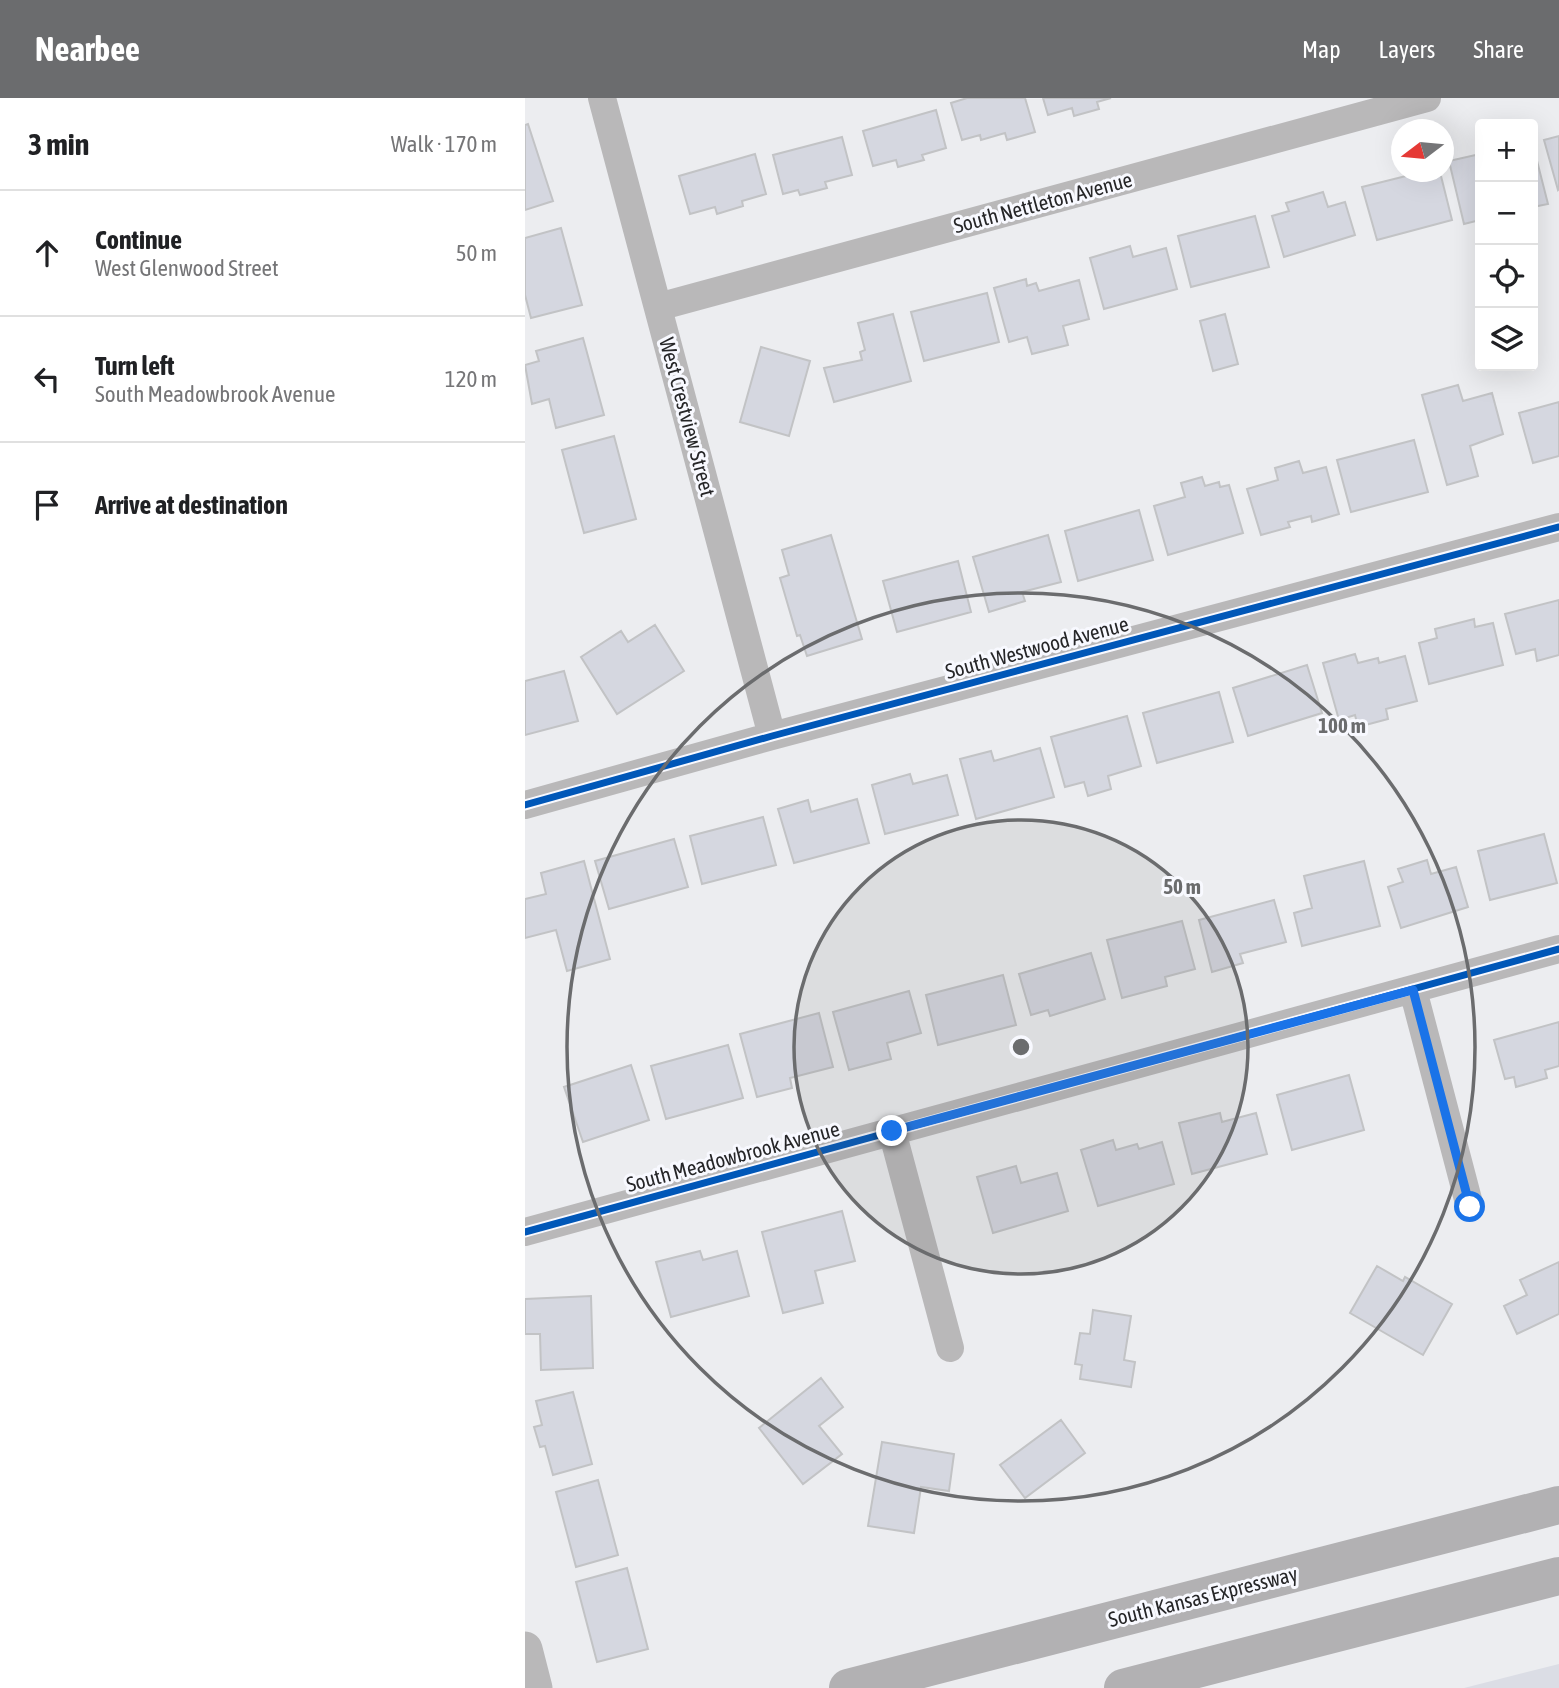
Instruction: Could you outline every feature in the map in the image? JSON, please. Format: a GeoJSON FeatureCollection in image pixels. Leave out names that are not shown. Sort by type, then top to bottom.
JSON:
{"type":"FeatureCollection","features":[{"type":"Feature","properties":{"kind":"main road","name":"South Kansas Expressway"},"geometry":{"type":"LineString","coordinates":[[848,1688],[1559,1506]]}},
{"type":"Feature","properties":{"kind":"main road"},"geometry":{"type":"LineString","coordinates":[[1123,1688],[1559,1576]]}},
{"type":"Feature","properties":{"kind":"street","name":"West Crestview Street"},"geometry":{"type":"LineString","coordinates":[[602,98],[772,736]]}},
{"type":"Feature","properties":{"kind":"street","name":"South Nettleton Avenue"},"geometry":{"type":"LineString","coordinates":[[658,307],[1427,98]]}},
{"type":"Feature","properties":{"kind":"street","name":"South Westwood Avenue"},"geometry":{"type":"LineString","coordinates":[[525,805],[772,736],[1559,527]]}},
{"type":"Feature","properties":{"kind":"street","name":"South Meadowbrook Avenue"},"geometry":{"type":"LineString","coordinates":[[525,1232],[1559,949]]}},
{"type":"Feature","properties":{"kind":"street"},"geometry":{"type":"LineString","coordinates":[[1413,990],[1470,1207]]}},
{"type":"Feature","properties":{"kind":"street"},"geometry":{"type":"LineString","coordinates":[[892,1131],[950,1348]]}},
{"type":"Feature","properties":{"kind":"street"},"geometry":{"type":"LineString","coordinates":[[525,1649],[535,1688]]}},
{"type":"Feature","properties":{"kind":"shaded area"},"geometry":{"type":"Polygon","coordinates":[[[1559,1664],[1559,1688],[1464,1688],[1559,1664]]]}},
{"type":"Feature","properties":{"kind":"building"},"geometry":{"type":"Polygon","coordinates":[[[967,98],[1025,98],[1035,132],[1007,140],[1005,133],[981,140],[980,135],[962,140],[951,103],[967,98]]]}},
{"type":"Feature","properties":{"kind":"building"},"geometry":{"type":"Polygon","coordinates":[[[1043,98],[1111,98],[1097,102],[1099,109],[1074,116],[1072,108],[1048,115],[1043,98]]]}},
{"type":"Feature","properties":{"kind":"building"},"geometry":{"type":"Polygon","coordinates":[[[936,110],[946,148],[922,155],[924,160],[898,167],[896,160],[873,166],[863,131],[936,110]]]}},
{"type":"Feature","properties":{"kind":"building"},"geometry":{"type":"Polygon","coordinates":[[[528,124],[553,201],[525,210],[525,125],[528,124]]]}},
{"type":"Feature","properties":{"kind":"building"},"geometry":{"type":"Polygon","coordinates":[[[1559,136],[1559,189],[1558,190],[1544,140],[1559,136]]]}},
{"type":"Feature","properties":{"kind":"building"},"geometry":{"type":"Polygon","coordinates":[[[842,137],[852,175],[825,182],[827,188],[800,195],[798,190],[783,194],[773,155],[842,137]]]}},
{"type":"Feature","properties":{"kind":"building"},"geometry":{"type":"Polygon","coordinates":[[[755,154],[766,194],[742,201],[743,206],[717,214],[715,207],[690,214],[679,176],[755,154]]]}},
{"type":"Feature","properties":{"kind":"building"},"geometry":{"type":"Polygon","coordinates":[[[1475,155],[1475,221],[1464,224],[1454,182],[1454,160],[1475,155]]]}},
{"type":"Feature","properties":{"kind":"building"},"geometry":{"type":"Polygon","coordinates":[[[1538,165],[1548,204],[1538,206],[1538,165]]]}},
{"type":"Feature","properties":{"kind":"building"},"geometry":{"type":"Polygon","coordinates":[[[1391,180],[1391,182],[1442,182],[1452,220],[1377,240],[1362,187],[1391,180]]]}},
{"type":"Feature","properties":{"kind":"building"},"geometry":{"type":"Polygon","coordinates":[[[1323,192],[1328,207],[1345,202],[1355,235],[1284,257],[1272,216],[1289,211],[1286,203],[1323,192]]]}},
{"type":"Feature","properties":{"kind":"building"},"geometry":{"type":"Polygon","coordinates":[[[1255,216],[1269,267],[1191,287],[1178,236],[1255,216]]]}},
{"type":"Feature","properties":{"kind":"building"},"geometry":{"type":"Polygon","coordinates":[[[561,228],[582,305],[531,318],[525,295],[525,238],[561,228]]]}},
{"type":"Feature","properties":{"kind":"building"},"geometry":{"type":"Polygon","coordinates":[[[1130,246],[1133,257],[1166,248],[1177,289],[1104,309],[1090,258],[1130,246]]]}},
{"type":"Feature","properties":{"kind":"building"},"geometry":{"type":"Polygon","coordinates":[[[1026,279],[1027,286],[1036,283],[1039,291],[1079,280],[1089,319],[1063,326],[1068,345],[1032,354],[1027,337],[1009,342],[994,288],[1026,279]]]}},
{"type":"Feature","properties":{"kind":"building"},"geometry":{"type":"Polygon","coordinates":[[[987,293],[999,342],[924,361],[911,312],[987,293]]]}},
{"type":"Feature","properties":{"kind":"building"},"geometry":{"type":"Polygon","coordinates":[[[893,314],[911,381],[834,402],[824,368],[862,360],[860,352],[865,350],[858,323],[893,314]]]}},
{"type":"Feature","properties":{"kind":"building"},"geometry":{"type":"Polygon","coordinates":[[[1225,314],[1238,364],[1213,371],[1200,321],[1225,314]]]}},
{"type":"Feature","properties":{"kind":"building"},"geometry":{"type":"Polygon","coordinates":[[[583,338],[604,415],[556,428],[549,399],[532,404],[525,365],[539,361],[536,351],[583,338]]]}},
{"type":"Feature","properties":{"kind":"building"},"geometry":{"type":"Polygon","coordinates":[[[761,347],[810,361],[789,436],[740,422],[761,347]]]}},
{"type":"Feature","properties":{"kind":"building"},"geometry":{"type":"Polygon","coordinates":[[[1458,385],[1463,401],[1492,393],[1503,434],[1470,446],[1478,476],[1447,485],[1422,395],[1458,385]]]}},
{"type":"Feature","properties":{"kind":"building"},"geometry":{"type":"Polygon","coordinates":[[[1559,402],[1559,456],[1533,463],[1519,413],[1559,402]]]}},
{"type":"Feature","properties":{"kind":"building"},"geometry":{"type":"Polygon","coordinates":[[[614,436],[636,519],[584,533],[562,450],[614,436]]]}},
{"type":"Feature","properties":{"kind":"building"},"geometry":{"type":"Polygon","coordinates":[[[1414,440],[1428,492],[1351,512],[1337,460],[1414,440]]]}},
{"type":"Feature","properties":{"kind":"building"},"geometry":{"type":"Polygon","coordinates":[[[1299,461],[1303,473],[1326,467],[1339,514],[1312,522],[1311,516],[1288,522],[1290,527],[1261,535],[1247,489],[1278,480],[1275,468],[1299,461]]]}},
{"type":"Feature","properties":{"kind":"building"},"geometry":{"type":"Polygon","coordinates":[[[1202,477],[1205,486],[1219,482],[1220,487],[1229,485],[1243,533],[1168,555],[1154,506],[1185,497],[1181,483],[1202,477]]]}},
{"type":"Feature","properties":{"kind":"building"},"geometry":{"type":"Polygon","coordinates":[[[1139,510],[1153,560],[1078,581],[1065,531],[1139,510]]]}},
{"type":"Feature","properties":{"kind":"building"},"geometry":{"type":"Polygon","coordinates":[[[831,535],[862,639],[807,656],[800,635],[797,636],[780,578],[789,575],[782,550],[831,535]]]}},
{"type":"Feature","properties":{"kind":"building"},"geometry":{"type":"Polygon","coordinates":[[[1048,535],[1061,582],[1022,592],[1025,601],[989,612],[973,557],[1048,535]]]}},
{"type":"Feature","properties":{"kind":"building"},"geometry":{"type":"Polygon","coordinates":[[[958,561],[971,612],[897,632],[883,581],[958,561]]]}},
{"type":"Feature","properties":{"kind":"building"},"geometry":{"type":"Polygon","coordinates":[[[1559,600],[1559,655],[1537,661],[1535,649],[1516,654],[1505,614],[1559,600]]]}},
{"type":"Feature","properties":{"kind":"building"},"geometry":{"type":"Polygon","coordinates":[[[1474,619],[1475,627],[1493,623],[1503,665],[1429,684],[1419,643],[1437,638],[1435,629],[1474,619]]]}},
{"type":"Feature","properties":{"kind":"building"},"geometry":{"type":"Polygon","coordinates":[[[655,625],[684,671],[617,714],[581,657],[621,631],[628,642],[655,625]]]}},
{"type":"Feature","properties":{"kind":"building"},"geometry":{"type":"Polygon","coordinates":[[[1355,654],[1358,663],[1378,658],[1379,663],[1405,656],[1417,701],[1386,709],[1388,719],[1358,727],[1355,715],[1339,720],[1323,663],[1355,654]]]}},
{"type":"Feature","properties":{"kind":"building"},"geometry":{"type":"Polygon","coordinates":[[[1307,665],[1322,713],[1248,736],[1233,688],[1307,665]]]}},
{"type":"Feature","properties":{"kind":"building"},"geometry":{"type":"Polygon","coordinates":[[[564,671],[578,721],[525,735],[525,681],[564,671]]]}},
{"type":"Feature","properties":{"kind":"building"},"geometry":{"type":"Polygon","coordinates":[[[1219,692],[1233,742],[1157,763],[1143,713],[1219,692]]]}},
{"type":"Feature","properties":{"kind":"building"},"geometry":{"type":"Polygon","coordinates":[[[1127,716],[1141,766],[1108,776],[1111,789],[1088,796],[1084,782],[1065,787],[1051,737],[1127,716]]]}},
{"type":"Feature","properties":{"kind":"building"},"geometry":{"type":"Polygon","coordinates":[[[1040,748],[1054,797],[976,819],[960,759],[991,751],[994,761],[1040,748]]]}},
{"type":"Feature","properties":{"kind":"building"},"geometry":{"type":"Polygon","coordinates":[[[910,774],[913,784],[947,775],[958,815],[885,834],[872,785],[910,774]]]}},
{"type":"Feature","properties":{"kind":"building"},"geometry":{"type":"Polygon","coordinates":[[[857,799],[869,843],[794,863],[778,809],[808,800],[811,812],[857,799]]]}},
{"type":"Feature","properties":{"kind":"building"},"geometry":{"type":"Polygon","coordinates":[[[763,817],[776,865],[702,884],[690,836],[763,817]]]}},
{"type":"Feature","properties":{"kind":"building"},"geometry":{"type":"Polygon","coordinates":[[[1544,834],[1557,883],[1490,900],[1478,851],[1544,834]]]}},
{"type":"Feature","properties":{"kind":"building"},"geometry":{"type":"Polygon","coordinates":[[[674,839],[688,887],[609,909],[595,861],[674,839]]]}},
{"type":"Feature","properties":{"kind":"building"},"geometry":{"type":"Polygon","coordinates":[[[1427,860],[1431,874],[1456,867],[1468,907],[1401,928],[1388,887],[1403,882],[1398,869],[1427,860]]]}},
{"type":"Feature","properties":{"kind":"building"},"geometry":{"type":"Polygon","coordinates":[[[584,861],[610,959],[567,971],[556,930],[525,938],[525,899],[546,894],[541,873],[584,861]]]}},
{"type":"Feature","properties":{"kind":"building"},"geometry":{"type":"Polygon","coordinates":[[[1364,861],[1380,926],[1302,946],[1294,913],[1312,908],[1304,876],[1364,861]]]}},
{"type":"Feature","properties":{"kind":"building"},"geometry":{"type":"Polygon","coordinates":[[[1274,900],[1286,942],[1240,954],[1243,963],[1212,972],[1199,920],[1274,900]]]}},
{"type":"Feature","properties":{"kind":"building"},"geometry":{"type":"Polygon","coordinates":[[[1182,921],[1195,969],[1165,977],[1167,986],[1122,998],[1107,940],[1182,921]]]}},
{"type":"Feature","properties":{"kind":"building"},"geometry":{"type":"Polygon","coordinates":[[[1091,953],[1105,999],[1050,1016],[1048,1010],[1031,1015],[1019,974],[1091,953]]]}},
{"type":"Feature","properties":{"kind":"building"},"geometry":{"type":"Polygon","coordinates":[[[1003,975],[1016,1025],[938,1045],[926,995],[1003,975]]]}},
{"type":"Feature","properties":{"kind":"building"},"geometry":{"type":"Polygon","coordinates":[[[909,991],[921,1033],[887,1043],[891,1059],[849,1070],[833,1012],[909,991]]]}},
{"type":"Feature","properties":{"kind":"building"},"geometry":{"type":"Polygon","coordinates":[[[819,1013],[833,1067],[790,1078],[792,1088],[757,1097],[740,1034],[819,1013]]]}},
{"type":"Feature","properties":{"kind":"building"},"geometry":{"type":"Polygon","coordinates":[[[1559,1022],[1559,1066],[1545,1070],[1547,1078],[1516,1087],[1514,1077],[1505,1079],[1494,1040],[1559,1022]]]}},
{"type":"Feature","properties":{"kind":"building"},"geometry":{"type":"Polygon","coordinates":[[[728,1045],[743,1098],[666,1119],[651,1066],[728,1045]]]}},
{"type":"Feature","properties":{"kind":"building"},"geometry":{"type":"Polygon","coordinates":[[[631,1065],[649,1120],[583,1142],[564,1087],[631,1065]]]}},
{"type":"Feature","properties":{"kind":"building"},"geometry":{"type":"Polygon","coordinates":[[[1349,1075],[1364,1130],[1292,1150],[1277,1095],[1349,1075]]]}},
{"type":"Feature","properties":{"kind":"building"},"geometry":{"type":"Polygon","coordinates":[[[1220,1113],[1222,1122],[1256,1113],[1267,1154],[1192,1174],[1179,1123],[1220,1113]]]}},
{"type":"Feature","properties":{"kind":"building"},"geometry":{"type":"Polygon","coordinates":[[[1113,1140],[1116,1150],[1137,1144],[1139,1149],[1162,1142],[1174,1184],[1098,1206],[1081,1150],[1113,1140]]]}},
{"type":"Feature","properties":{"kind":"building"},"geometry":{"type":"Polygon","coordinates":[[[1016,1166],[1021,1183],[1057,1173],[1068,1211],[993,1233],[977,1177],[1016,1166]]]}},
{"type":"Feature","properties":{"kind":"building"},"geometry":{"type":"Polygon","coordinates":[[[842,1211],[855,1261],[815,1271],[823,1303],[783,1313],[762,1232],[842,1211]]]}},
{"type":"Feature","properties":{"kind":"building"},"geometry":{"type":"Polygon","coordinates":[[[700,1251],[703,1260],[737,1251],[749,1296],[671,1317],[656,1262],[700,1251]]]}},
{"type":"Feature","properties":{"kind":"building"},"geometry":{"type":"Polygon","coordinates":[[[1559,1262],[1559,1314],[1517,1334],[1504,1306],[1527,1295],[1520,1280],[1559,1262]]]}},
{"type":"Feature","properties":{"kind":"building"},"geometry":{"type":"Polygon","coordinates":[[[1377,1266],[1403,1281],[1405,1277],[1452,1304],[1423,1355],[1350,1313],[1377,1266]]]}},
{"type":"Feature","properties":{"kind":"building"},"geometry":{"type":"Polygon","coordinates":[[[591,1296],[593,1368],[541,1370],[540,1334],[525,1334],[525,1299],[591,1296]]]}},
{"type":"Feature","properties":{"kind":"building"},"geometry":{"type":"Polygon","coordinates":[[[1093,1310],[1131,1316],[1124,1360],[1135,1362],[1131,1387],[1080,1379],[1082,1365],[1075,1364],[1080,1333],[1090,1334],[1093,1310]]]}},
{"type":"Feature","properties":{"kind":"building"},"geometry":{"type":"Polygon","coordinates":[[[821,1378],[843,1407],[819,1426],[842,1454],[803,1484],[759,1428],[821,1378]]]}},
{"type":"Feature","properties":{"kind":"building"},"geometry":{"type":"Polygon","coordinates":[[[573,1392],[592,1464],[553,1475],[545,1446],[540,1447],[534,1427],[542,1425],[536,1401],[573,1392]]]}},
{"type":"Feature","properties":{"kind":"building"},"geometry":{"type":"Polygon","coordinates":[[[1061,1420],[1085,1453],[1025,1498],[1000,1465],[1061,1420]]]}},
{"type":"Feature","properties":{"kind":"building"},"geometry":{"type":"Polygon","coordinates":[[[882,1442],[954,1454],[949,1491],[921,1487],[914,1533],[868,1526],[882,1442]]]}},
{"type":"Feature","properties":{"kind":"building"},"geometry":{"type":"Polygon","coordinates":[[[598,1480],[618,1555],[576,1567],[556,1492],[598,1480]]]}},
{"type":"Feature","properties":{"kind":"building"},"geometry":{"type":"Polygon","coordinates":[[[627,1568],[648,1649],[597,1662],[576,1582],[627,1568]]]}},
{"type":"Feature","properties":{"kind":"cycle path"},"geometry":{"type":"LineString","coordinates":[[525,805],[772,736],[1559,527]]}},
{"type":"Feature","properties":{"kind":"cycle path"},"geometry":{"type":"LineString","coordinates":[[525,1232],[1559,949]]}},
{"type":"Feature","properties":{"kind":"route"},"geometry":{"type":"LineString","coordinates":[[892,1131],[1413,990],[1470,1207]]}}]}
